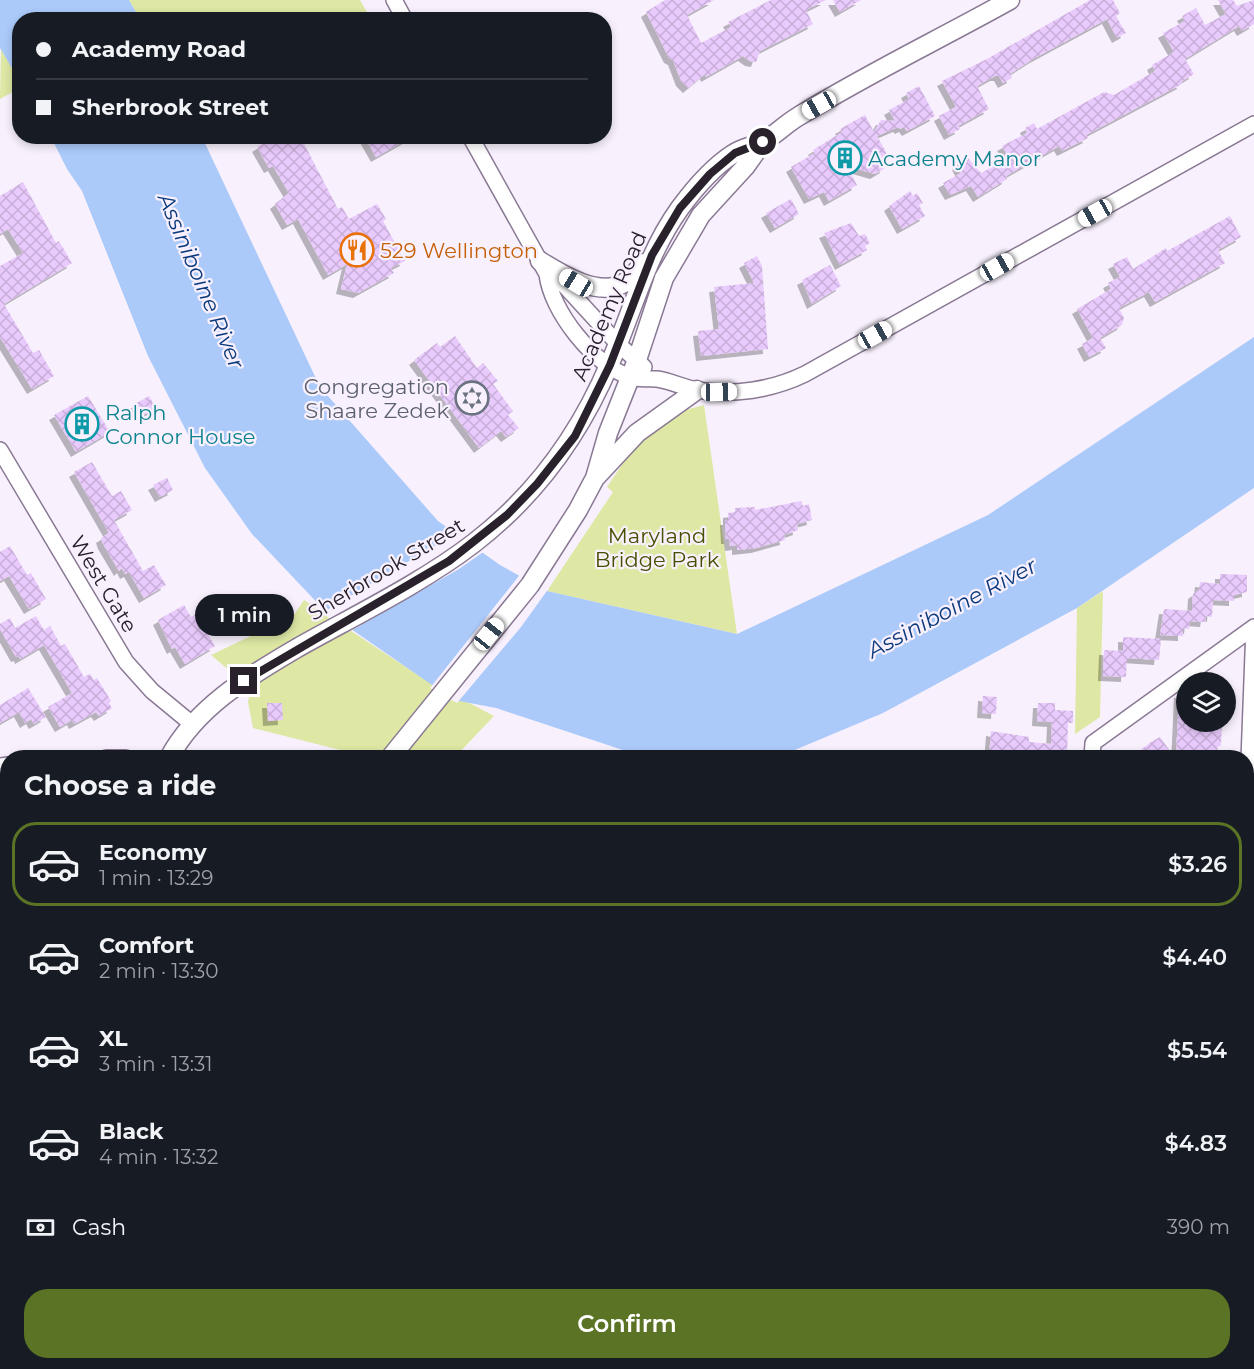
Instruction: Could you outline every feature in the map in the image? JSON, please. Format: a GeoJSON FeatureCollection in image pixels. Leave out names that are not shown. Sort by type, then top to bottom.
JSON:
{"type":"FeatureCollection","features":[{"type":"Feature","properties":{"kind":"main road","name":"Academy Road"},"geometry":{"type":"LineString","coordinates":[[562,453],[575,436],[610,365],[652,255],[680,208],[710,174],[735,153],[763,142],[800,116],[1010,0]]}},
{"type":"Feature","properties":{"kind":"main road","name":"Academy Road"},"geometry":{"type":"LineString","coordinates":[[595,478],[608,433],[637,360],[664,278],[688,234],[763,142]]}},
{"type":"Feature","properties":{"kind":"main road"},"geometry":{"type":"LineString","coordinates":[[543,268],[576,283],[607,287],[623,284],[652,255]]}},
{"type":"Feature","properties":{"kind":"main road"},"geometry":{"type":"LineString","coordinates":[[396,750],[530,585],[595,478],[637,433],[697,390]]}},
{"type":"Feature","properties":{"kind":"main road","name":"Sherbrook Street"},"geometry":{"type":"LineString","coordinates":[[174,750],[192,724],[219,698],[449,561],[474,543],[507,515],[562,453]]}},
{"type":"Feature","properties":{"kind":"street"},"geometry":{"type":"LineString","coordinates":[[474,144],[543,268],[549,290],[559,309],[593,353],[630,377],[657,379],[697,390],[743,392],[795,379],[1254,124]]}},
{"type":"Feature","properties":{"kind":"street"},"geometry":{"type":"LineString","coordinates":[[543,268],[564,285],[618,344],[657,379]]}},
{"type":"Feature","properties":{"kind":"street","name":"West Gate"},"geometry":{"type":"LineString","coordinates":[[0,450],[126,662],[147,685],[192,724]]}},
{"type":"Feature","properties":{"kind":"street"},"geometry":{"type":"LineString","coordinates":[[1093,750],[1093,743],[1254,627]]}},
{"type":"Feature","properties":{"kind":"street"},"geometry":{"type":"LineString","coordinates":[[1249,750],[1254,627]]}},
{"type":"Feature","properties":{"kind":"green space"},"geometry":{"type":"Polygon","coordinates":[[[129,0],[360,0],[367,12],[136,12],[129,0]]]}},
{"type":"Feature","properties":{"kind":"green space"},"geometry":{"type":"Polygon","coordinates":[[[1,49],[12,68],[12,92],[0,99],[1,49]]]}},
{"type":"Feature","properties":{"kind":"green space","name":"Maryland Bridge Park"},"geometry":{"type":"Polygon","coordinates":[[[704,405],[737,634],[547,591],[613,492],[607,487],[635,445],[674,413],[704,405]]]}},
{"type":"Feature","properties":{"kind":"green space"},"geometry":{"type":"Polygon","coordinates":[[[1103,591],[1100,717],[1075,734],[1077,608],[1103,591]]]}},
{"type":"Feature","properties":{"kind":"green space"},"geometry":{"type":"Polygon","coordinates":[[[304,600],[424,679],[494,716],[462,750],[340,750],[253,728],[248,702],[251,689],[211,655],[293,616],[304,600]]]}},
{"type":"Feature","properties":{"kind":"water"},"geometry":{"type":"Polygon","coordinates":[[[0,0],[129,0],[136,12],[12,12],[12,68],[0,48],[0,0]]]}},
{"type":"Feature","properties":{"kind":"water","name":"Assiniboine River"},"geometry":{"type":"Polygon","coordinates":[[[54,144],[205,144],[320,387],[438,521],[500,565],[547,591],[737,634],[988,515],[1254,337],[1254,488],[1077,608],[883,713],[795,750],[623,750],[496,708],[459,701],[325,611],[252,534],[205,468],[148,356],[82,191],[67,169],[54,144]]]}},
{"type":"Feature","properties":{"kind":"pier"},"geometry":{"type":"Polygon","coordinates":[[[458,532],[486,550],[459,569],[349,632],[322,613],[458,532]]]}},
{"type":"Feature","properties":{"kind":"pier"},"geometry":{"type":"Polygon","coordinates":[[[522,572],[549,588],[521,627],[457,703],[430,688],[522,572]]]}},
{"type":"Feature","properties":{"kind":"building"},"geometry":{"type":"Polygon","coordinates":[[[665,0],[714,0],[687,15],[701,43],[731,27],[728,22],[771,0],[826,0],[806,10],[813,24],[760,51],[756,62],[743,56],[706,77],[705,74],[688,88],[681,81],[673,60],[669,58],[646,12],[665,0]]]}},
{"type":"Feature","properties":{"kind":"building"},"geometry":{"type":"Polygon","coordinates":[[[833,0],[861,0],[840,12],[833,0]]]}},
{"type":"Feature","properties":{"kind":"building"},"geometry":{"type":"Polygon","coordinates":[[[1090,0],[1113,0],[1120,13],[1116,16],[1126,33],[1117,38],[1107,19],[1033,59],[1010,74],[1012,78],[1003,83],[999,76],[995,76],[977,86],[989,109],[958,126],[960,129],[949,135],[939,116],[956,107],[942,81],[987,59],[1090,0]]]}},
{"type":"Feature","properties":{"kind":"building"},"geometry":{"type":"Polygon","coordinates":[[[1218,0],[1233,0],[1237,6],[1254,0],[1254,24],[1242,31],[1239,26],[1185,59],[1194,74],[1181,82],[1182,84],[1086,135],[1088,138],[1062,151],[1059,146],[1006,176],[1007,179],[978,197],[971,186],[950,195],[943,183],[961,173],[957,165],[968,158],[981,173],[1009,158],[1002,146],[1027,133],[1025,128],[1034,123],[1037,129],[1104,92],[1114,95],[1155,71],[1152,65],[1174,52],[1163,33],[1185,21],[1182,16],[1196,8],[1205,25],[1226,14],[1218,0]]]}},
{"type":"Feature","properties":{"kind":"building","name":"Academy Manor"},"geometry":{"type":"Polygon","coordinates":[[[919,86],[935,116],[907,131],[904,127],[900,129],[898,127],[877,136],[888,156],[880,160],[885,168],[875,174],[847,166],[857,185],[829,201],[824,192],[809,199],[791,167],[815,153],[813,150],[842,132],[840,129],[865,115],[874,132],[881,120],[895,121],[889,110],[909,99],[906,93],[919,86]]]}},
{"type":"Feature","properties":{"kind":"building"},"geometry":{"type":"Polygon","coordinates":[[[262,144],[304,144],[338,209],[342,207],[349,219],[377,204],[386,219],[383,221],[405,261],[391,268],[394,273],[358,293],[341,289],[347,264],[328,275],[298,219],[287,225],[275,204],[289,193],[273,166],[269,168],[257,147],[262,144]]]}},
{"type":"Feature","properties":{"kind":"building"},"geometry":{"type":"Polygon","coordinates":[[[369,144],[399,144],[376,157],[369,144]]]}},
{"type":"Feature","properties":{"kind":"building"},"geometry":{"type":"Polygon","coordinates":[[[23,182],[56,243],[59,241],[72,263],[4,304],[33,353],[39,350],[54,376],[32,389],[0,337],[0,266],[23,253],[8,229],[0,234],[0,196],[23,182]]]}},
{"type":"Feature","properties":{"kind":"building"},"geometry":{"type":"Polygon","coordinates":[[[910,191],[913,196],[917,193],[923,203],[919,205],[925,216],[902,229],[889,206],[910,191]]]}},
{"type":"Feature","properties":{"kind":"building"},"geometry":{"type":"Polygon","coordinates":[[[791,199],[799,214],[775,228],[766,213],[791,199]]]}},
{"type":"Feature","properties":{"kind":"building"},"geometry":{"type":"Polygon","coordinates":[[[1230,216],[1241,237],[1218,250],[1225,263],[1155,302],[1149,292],[1119,308],[1124,318],[1122,325],[1100,338],[1106,348],[1089,357],[1082,344],[1093,338],[1077,309],[1111,289],[1108,283],[1120,277],[1113,264],[1127,257],[1133,269],[1166,248],[1167,251],[1230,216]]]}},
{"type":"Feature","properties":{"kind":"building"},"geometry":{"type":"Polygon","coordinates":[[[851,223],[859,236],[865,234],[870,243],[865,246],[867,250],[840,265],[824,233],[851,223]]]}},
{"type":"Feature","properties":{"kind":"building"},"geometry":{"type":"Polygon","coordinates":[[[757,256],[762,266],[768,349],[701,356],[698,331],[719,329],[714,287],[754,283],[744,263],[757,256]]]}},
{"type":"Feature","properties":{"kind":"building"},"geometry":{"type":"Polygon","coordinates":[[[830,265],[841,286],[812,304],[802,280],[830,265]]]}},
{"type":"Feature","properties":{"kind":"building","name":"Congregation Shaare Zedek"},"geometry":{"type":"Polygon","coordinates":[[[455,336],[477,368],[483,363],[498,381],[493,384],[513,411],[508,415],[519,428],[506,437],[501,431],[479,448],[414,360],[437,343],[440,347],[455,336]]]}},
{"type":"Feature","properties":{"kind":"building","name":"Ralph Connor House"},"geometry":{"type":"Polygon","coordinates":[[[88,396],[110,432],[76,452],[54,415],[88,396]]]}},
{"type":"Feature","properties":{"kind":"building"},"geometry":{"type":"Polygon","coordinates":[[[149,396],[156,408],[140,417],[133,405],[149,396]]]}},
{"type":"Feature","properties":{"kind":"building"},"geometry":{"type":"Polygon","coordinates":[[[92,462],[112,496],[121,491],[132,510],[114,520],[143,571],[154,565],[166,585],[144,598],[129,572],[125,574],[122,568],[119,571],[103,544],[101,538],[109,533],[74,472],[92,462]]]}},
{"type":"Feature","properties":{"kind":"building"},"geometry":{"type":"Polygon","coordinates":[[[167,478],[173,490],[160,497],[153,485],[167,478]]]}},
{"type":"Feature","properties":{"kind":"building"},"geometry":{"type":"Polygon","coordinates":[[[801,501],[803,506],[809,504],[812,520],[797,524],[798,530],[784,535],[785,540],[756,548],[737,550],[737,545],[730,546],[729,539],[726,539],[725,520],[728,520],[728,513],[735,512],[735,508],[755,507],[755,510],[801,501]]]}},
{"type":"Feature","properties":{"kind":"building"},"geometry":{"type":"Polygon","coordinates":[[[10,546],[27,575],[31,573],[46,599],[29,609],[9,576],[0,581],[0,552],[10,546]]]}},
{"type":"Feature","properties":{"kind":"building"},"geometry":{"type":"Polygon","coordinates":[[[1220,574],[1247,575],[1247,592],[1234,595],[1234,601],[1213,600],[1212,617],[1206,616],[1205,622],[1190,621],[1189,629],[1183,628],[1183,636],[1160,635],[1164,609],[1192,611],[1193,594],[1199,590],[1200,582],[1220,584],[1220,574]]]}},
{"type":"Feature","properties":{"kind":"building"},"geometry":{"type":"Polygon","coordinates":[[[184,605],[191,617],[196,614],[215,646],[185,664],[175,647],[172,649],[158,620],[184,605]]]}},
{"type":"Feature","properties":{"kind":"building"},"geometry":{"type":"Polygon","coordinates":[[[36,616],[44,630],[50,626],[61,646],[65,644],[84,677],[90,674],[94,680],[97,678],[111,701],[109,703],[112,708],[99,716],[96,712],[74,724],[72,720],[60,727],[48,707],[72,693],[44,645],[20,659],[19,656],[16,657],[0,629],[0,624],[10,618],[15,628],[36,616]]]}},
{"type":"Feature","properties":{"kind":"building"},"geometry":{"type":"Polygon","coordinates":[[[1123,637],[1161,639],[1159,660],[1127,658],[1126,677],[1103,676],[1104,650],[1123,651],[1123,637]]]}},
{"type":"Feature","properties":{"kind":"building"},"geometry":{"type":"Polygon","coordinates":[[[28,688],[46,717],[34,724],[31,719],[25,723],[19,712],[0,723],[0,705],[28,688]]]}},
{"type":"Feature","properties":{"kind":"building"},"geometry":{"type":"Polygon","coordinates":[[[983,696],[997,697],[996,714],[982,713],[983,696]]]}},
{"type":"Feature","properties":{"kind":"building"},"geometry":{"type":"Polygon","coordinates":[[[267,703],[282,703],[283,720],[268,721],[267,703]]]}},
{"type":"Feature","properties":{"kind":"building"},"geometry":{"type":"Polygon","coordinates":[[[1038,703],[1055,703],[1055,710],[1073,711],[1073,723],[1068,723],[1067,750],[990,750],[991,731],[1029,737],[1029,742],[1051,744],[1052,722],[1037,721],[1038,703]]]}},
{"type":"Feature","properties":{"kind":"building"},"geometry":{"type":"Polygon","coordinates":[[[1177,732],[1222,732],[1221,746],[1218,746],[1217,750],[1176,750],[1177,732]]]}},
{"type":"Feature","properties":{"kind":"building"},"geometry":{"type":"Polygon","coordinates":[[[1160,737],[1169,750],[1140,750],[1160,737]]]}},
{"type":"Feature","properties":{"kind":"place","name":"Academy Manor"},"geometry":{"type":"Point","coordinates":[845,158]}},
{"type":"Feature","properties":{"kind":"place","name":"529 Wellington"},"geometry":{"type":"Point","coordinates":[357,250]}},
{"type":"Feature","properties":{"kind":"place","name":"Congregation Shaare Zedek"},"geometry":{"type":"Point","coordinates":[472,398]}},
{"type":"Feature","properties":{"kind":"place","name":"Ralph Connor House"},"geometry":{"type":"Point","coordinates":[82,424]}},
{"type":"Feature","properties":{"kind":"route"},"geometry":{"type":"LineString","coordinates":[[244,681],[279,658],[449,561],[507,515],[537,484],[575,436],[610,365],[652,255],[671,221],[710,174],[735,153],[763,142]]}}]}
